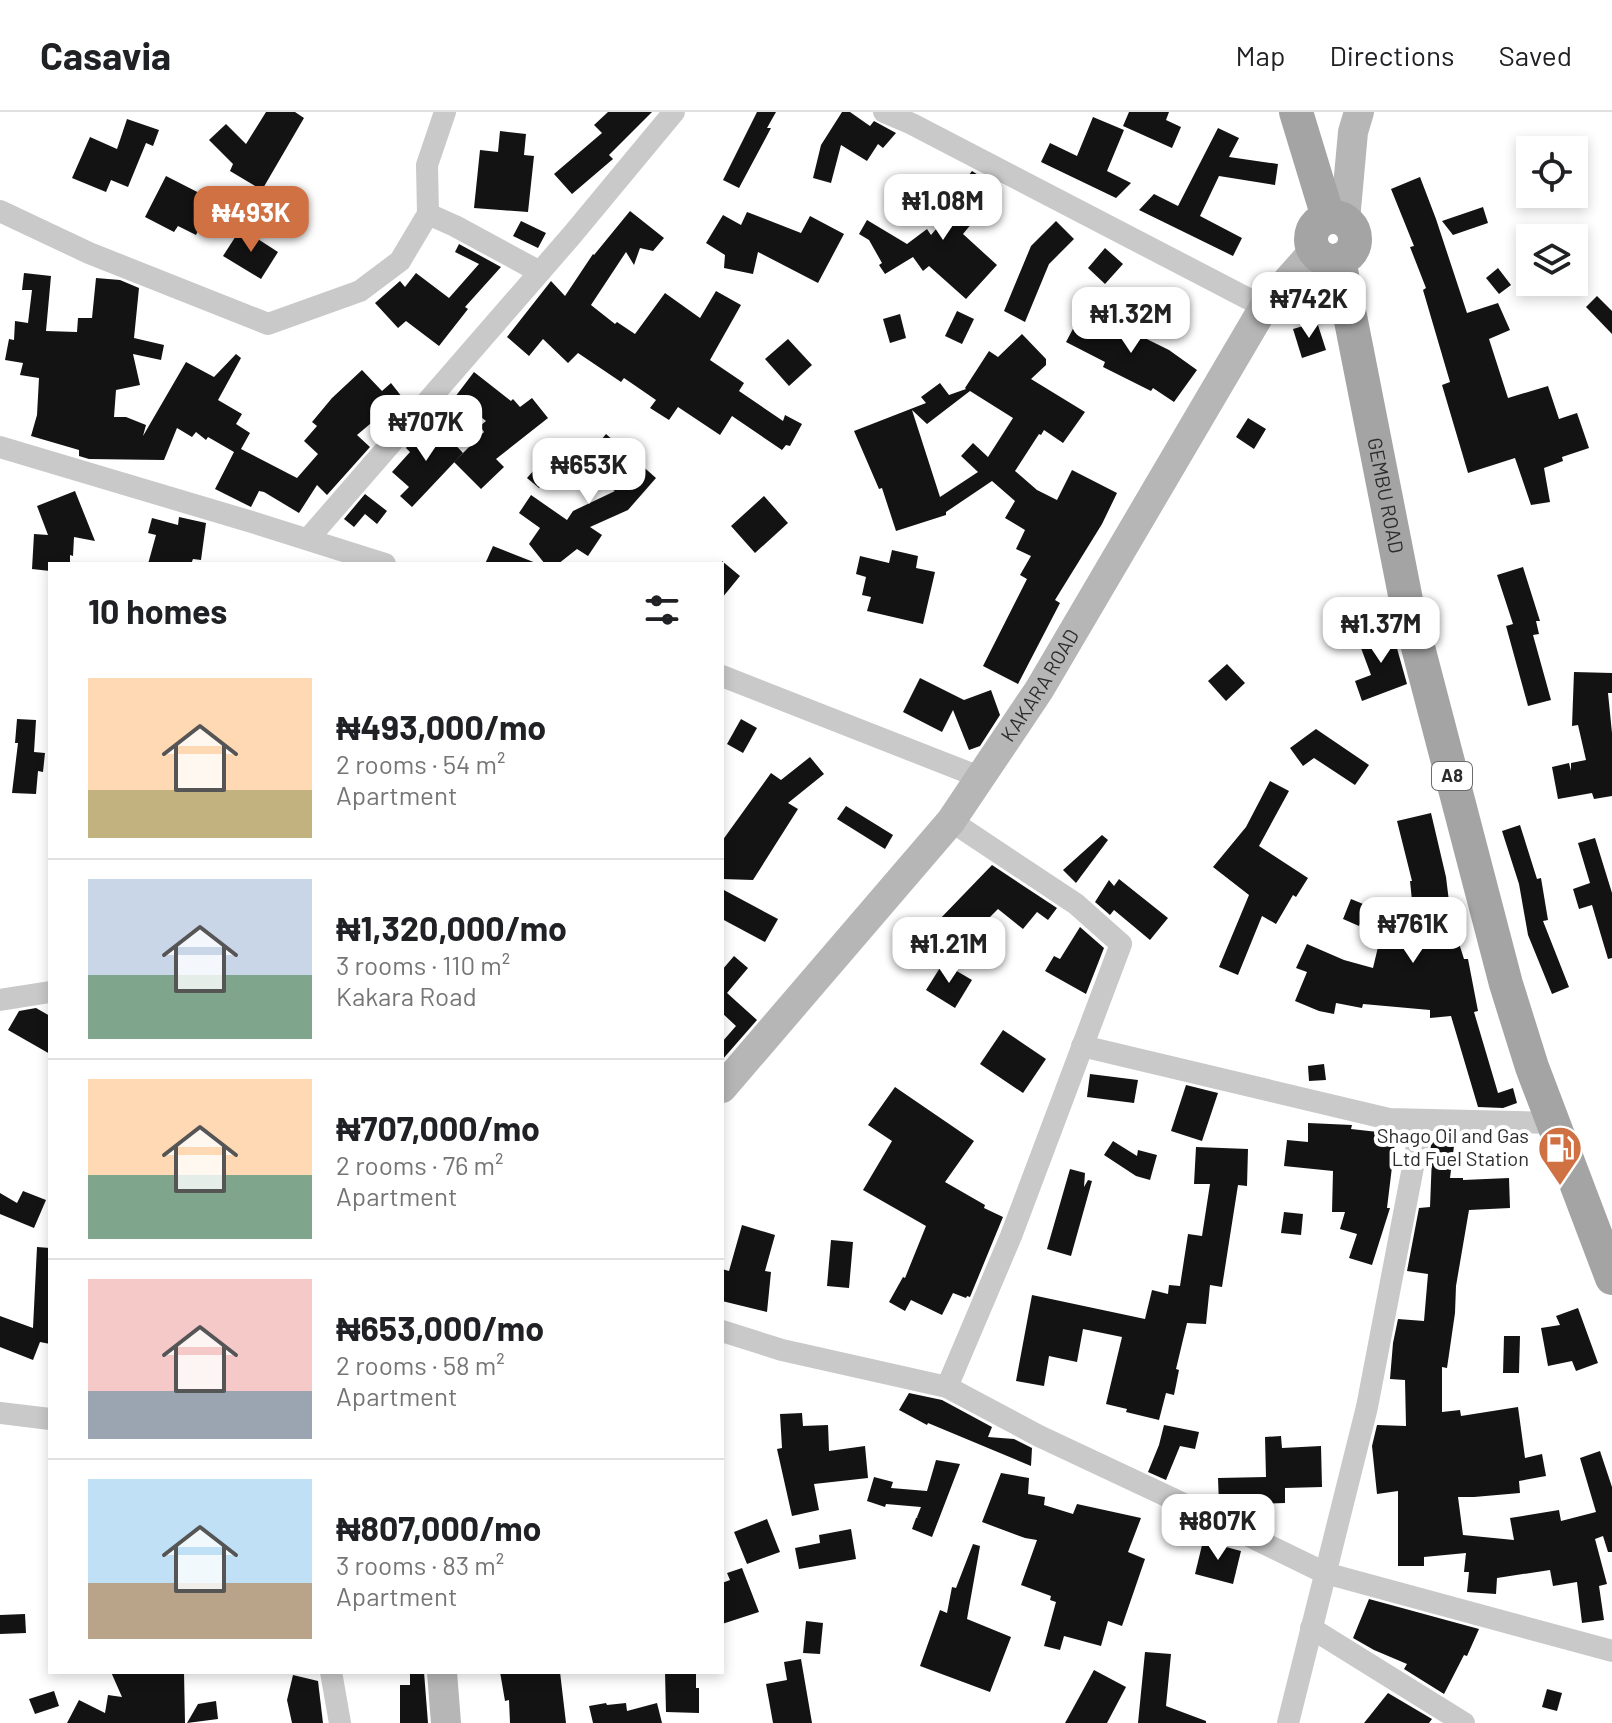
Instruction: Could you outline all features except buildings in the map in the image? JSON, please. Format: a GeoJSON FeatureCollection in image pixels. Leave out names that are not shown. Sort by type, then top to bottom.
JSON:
{"type":"FeatureCollection","features":[{"type":"Feature","properties":{"kind":"main road"},"geometry":{"type":"LineString","coordinates":[[1296,112],[1336,218],[1351,225],[1355,233],[1355,242],[1347,257],[1327,256]]}},
{"type":"Feature","properties":{"kind":"main road","name":"GEMBU ROAD"},"geometry":{"type":"LineString","coordinates":[[1327,256],[1407,605],[1506,984],[1532,1067],[1612,1278]]}},
{"type":"Feature","properties":{"kind":"street"},"geometry":{"type":"LineString","coordinates":[[0,211],[89,253],[268,324],[360,291],[400,261],[428,214],[427,165],[445,112]]}},
{"type":"Feature","properties":{"kind":"street"},"geometry":{"type":"LineString","coordinates":[[308,539],[674,112]]}},
{"type":"Feature","properties":{"kind":"street"},"geometry":{"type":"LineString","coordinates":[[884,112],[1264,307]]}},
{"type":"Feature","properties":{"kind":"street"},"geometry":{"type":"LineString","coordinates":[[1336,218],[1359,112]]}},
{"type":"Feature","properties":{"kind":"street"},"geometry":{"type":"LineString","coordinates":[[428,214],[540,272]]}},
{"type":"Feature","properties":{"kind":"street","name":"KAKARA ROAD"},"geometry":{"type":"LineString","coordinates":[[724,1086],[951,821],[1039,690],[1264,307],[1327,256]]}},
{"type":"Feature","properties":{"kind":"street"},"geometry":{"type":"LineString","coordinates":[[0,447],[379,562]]}},
{"type":"Feature","properties":{"kind":"street"},"geometry":{"type":"LineString","coordinates":[[724,677],[982,778]]}},
{"type":"Feature","properties":{"kind":"street"},"geometry":{"type":"LineString","coordinates":[[947,1387],[1011,1236],[1121,944],[1076,904],[951,821]]}},
{"type":"Feature","properties":{"kind":"street"},"geometry":{"type":"LineString","coordinates":[[0,1000],[48,992]]}},
{"type":"Feature","properties":{"kind":"street"},"geometry":{"type":"LineString","coordinates":[[1082,1046],[1389,1119],[1553,1123]]}},
{"type":"Feature","properties":{"kind":"street"},"geometry":{"type":"LineString","coordinates":[[1288,1723],[1367,1407],[1422,1120]]}},
{"type":"Feature","properties":{"kind":"street"},"geometry":{"type":"LineString","coordinates":[[724,1332],[782,1350],[947,1387],[1039,1436],[1325,1573],[1612,1651]]}},
{"type":"Feature","properties":{"kind":"street"},"geometry":{"type":"LineString","coordinates":[[0,1413],[48,1419]]}},
{"type":"Feature","properties":{"kind":"street"},"geometry":{"type":"LineString","coordinates":[[1311,1628],[1464,1723]]}},
{"type":"Feature","properties":{"kind":"street"},"geometry":{"type":"LineString","coordinates":[[331,1674],[340,1723]]}},
{"type":"Feature","properties":{"kind":"street"},"geometry":{"type":"LineString","coordinates":[[442,1674],[446,1723]]}},
{"type":"Feature","properties":{"kind":"place","name":"Shago Oil and Gas Ltd Fuel Station"},"geometry":{"type":"Point","coordinates":[1560,1187]}}]}
